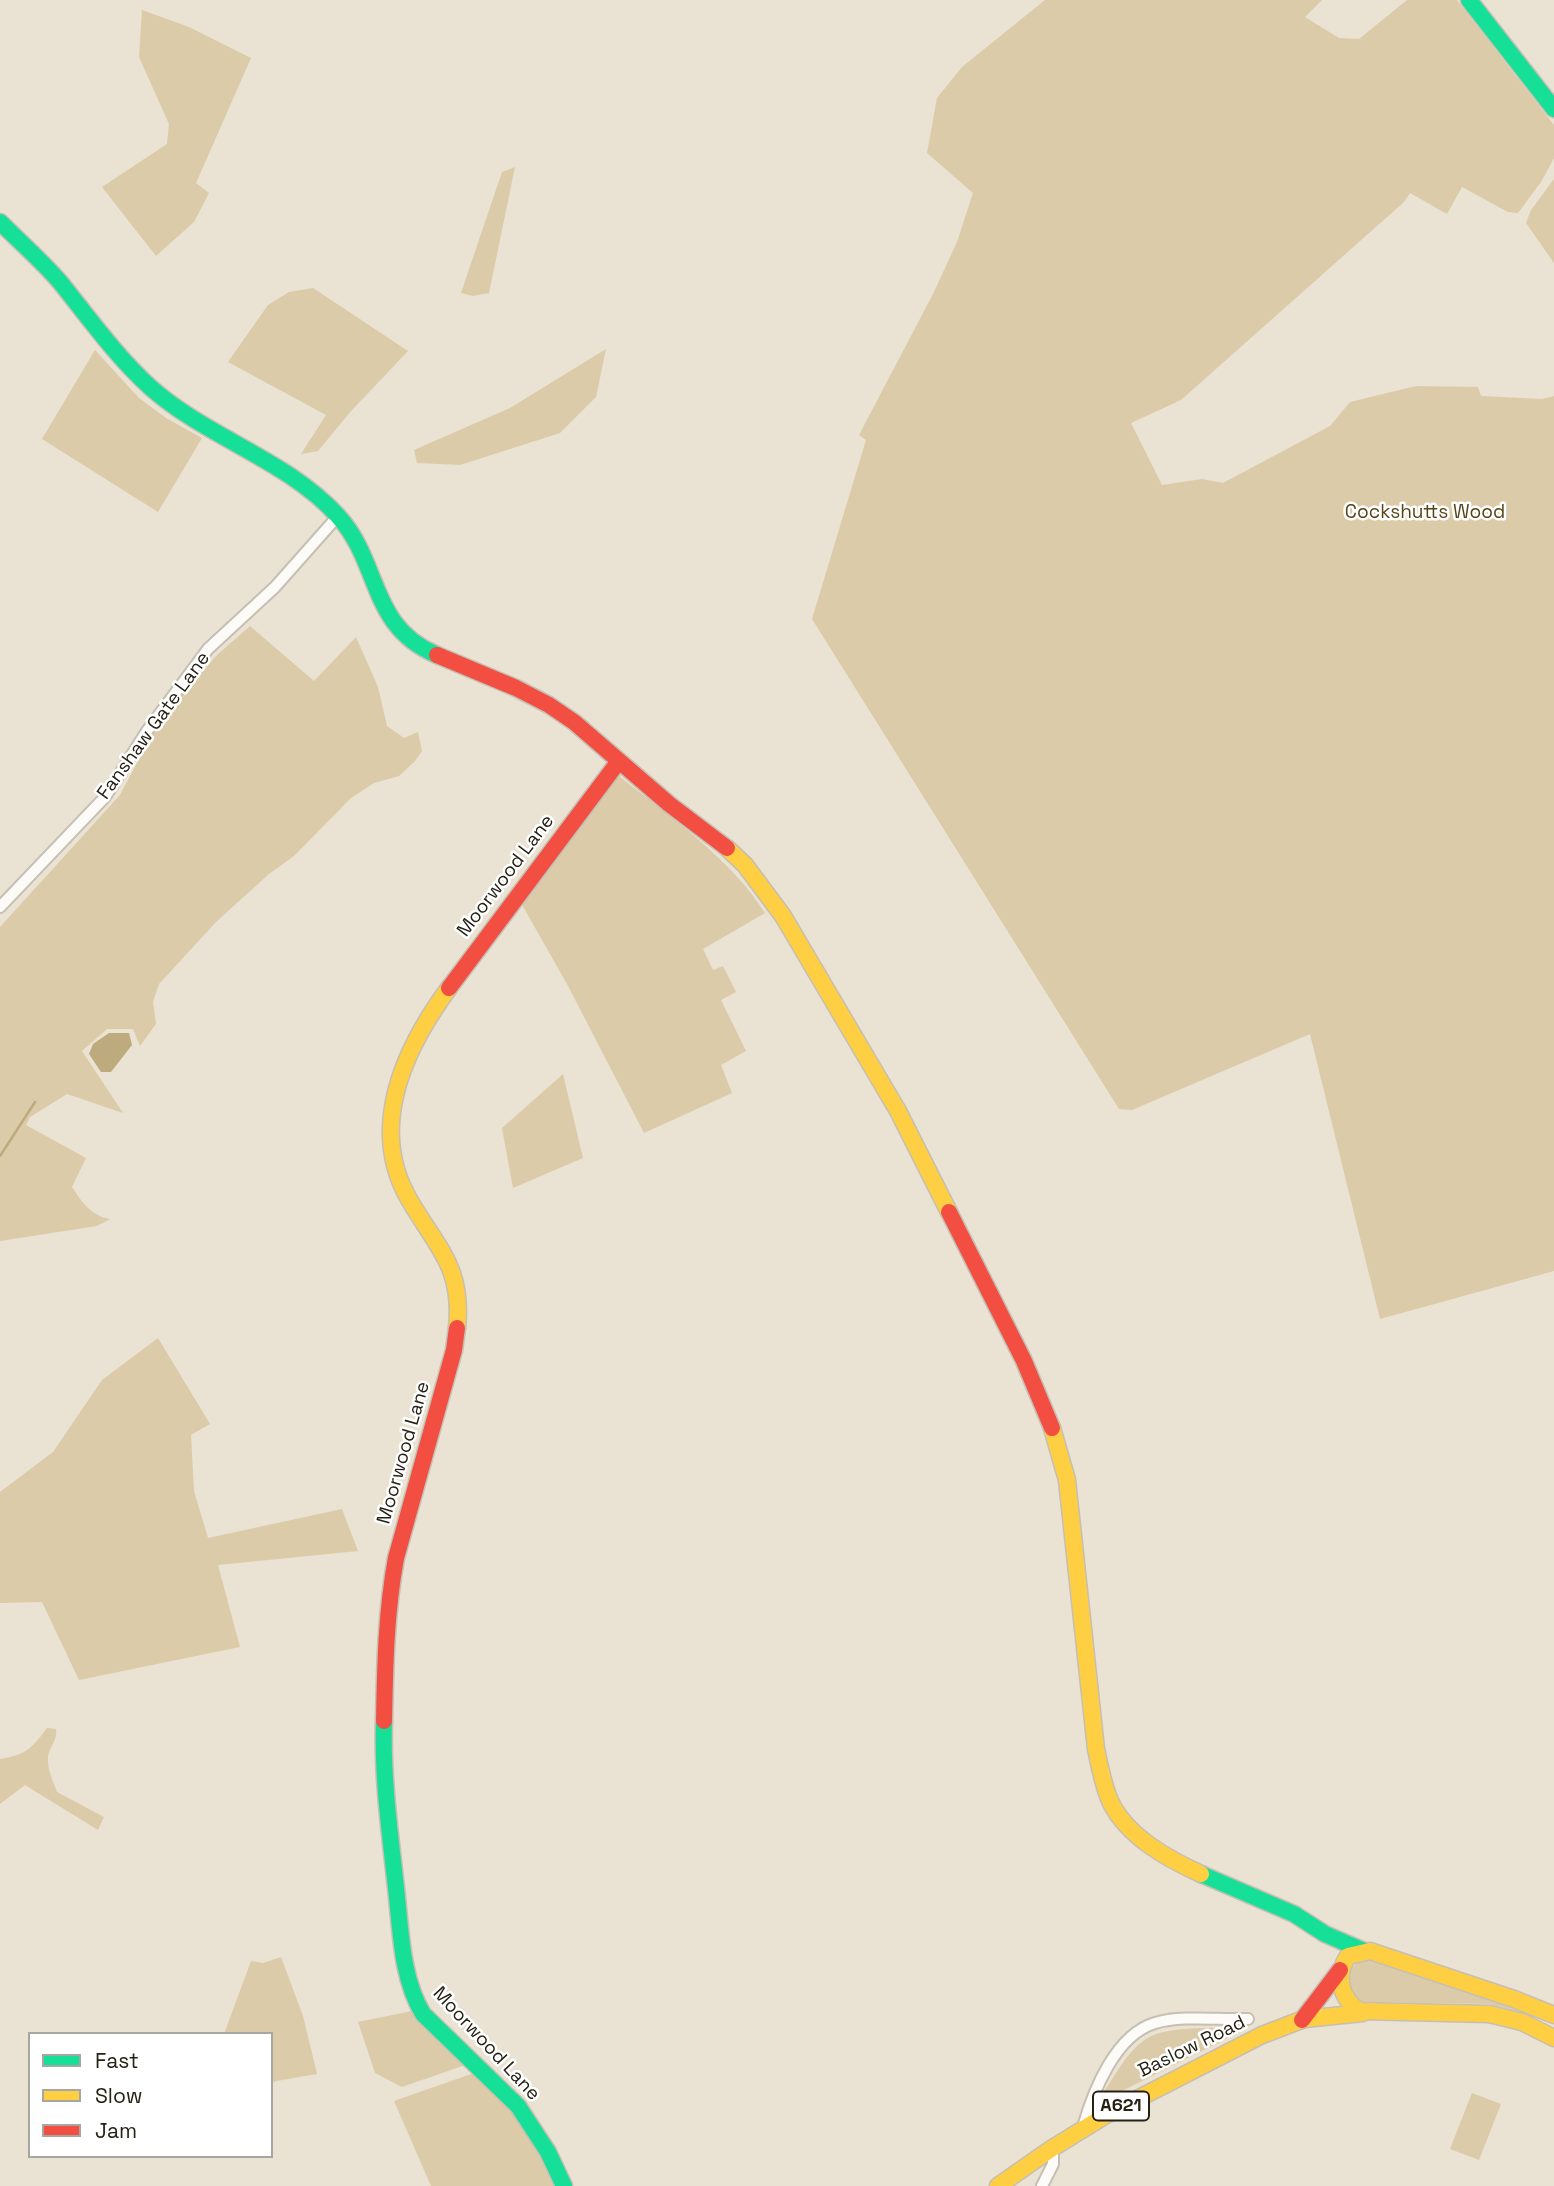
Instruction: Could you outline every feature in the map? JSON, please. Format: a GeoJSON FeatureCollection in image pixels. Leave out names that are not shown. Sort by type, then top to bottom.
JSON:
{"type":"FeatureCollection","features":[{"type":"Feature","properties":{"kind":"main road"},"geometry":{"type":"LineString","coordinates":[[1469,0],[1554,109]]}},
{"type":"Feature","properties":{"kind":"main road"},"geometry":{"type":"LineString","coordinates":[[0,222],[58,280],[111,346],[151,388],[195,419],[298,480],[338,516],[360,551],[387,614],[408,639],[430,652],[516,688],[574,722],[669,804],[719,841],[764,888],[898,1111],[1024,1361],[1056,1437],[1067,1480],[1096,1749],[1105,1787],[1116,1811],[1131,1831],[1150,1845],[1215,1881],[1294,1914],[1340,1942],[1554,2015]]}},
{"type":"Feature","properties":{"kind":"main road","name":"Moorwood Lane"},"geometry":{"type":"LineString","coordinates":[[565,2186],[548,2152],[519,2106],[423,2014],[413,1997],[405,1965],[391,1846],[383,1743],[390,1592],[400,1541],[454,1350],[459,1322],[459,1300],[456,1280],[447,1257],[400,1183],[394,1157],[392,1104],[407,1054],[439,1002],[619,761]]}},
{"type":"Feature","properties":{"kind":"main road"},"geometry":{"type":"LineString","coordinates":[[1322,1932],[1332,1945],[1341,1968],[1340,1978],[1346,2000],[1356,2010],[1367,2012]]}},
{"type":"Feature","properties":{"kind":"main road","name":"A621"},"geometry":{"type":"LineString","coordinates":[[1341,1968],[1348,1956],[1364,1951]]}},
{"type":"Feature","properties":{"kind":"main road","name":"Baslow Road"},"geometry":{"type":"LineString","coordinates":[[1302,2020],[1341,1968]]}},
{"type":"Feature","properties":{"kind":"main road","name":"A621"},"geometry":{"type":"LineString","coordinates":[[1367,2012],[1489,2014],[1522,2022],[1554,2038]]}},
{"type":"Feature","properties":{"kind":"main road","name":"Baslow Road"},"geometry":{"type":"LineString","coordinates":[[998,2186],[1083,2127],[1153,2089],[1302,2020],[1367,2012]]}},
{"type":"Feature","properties":{"kind":"street","name":"Fanshaw Gate Lane"},"geometry":{"type":"LineString","coordinates":[[0,907],[105,797],[147,731],[208,649],[275,587],[338,516]]}},
{"type":"Feature","properties":{"kind":"street"},"geometry":{"type":"LineString","coordinates":[[1083,2127],[1100,2080],[1121,2048],[1141,2029],[1166,2021],[1248,2019]]}},
{"type":"Feature","properties":{"kind":"street"},"geometry":{"type":"LineString","coordinates":[[1042,2186],[1053,2164],[1053,2146]]}},
{"type":"Feature","properties":{"kind":"green space","name":"Cockshutts Wood"},"geometry":{"type":"Polygon","coordinates":[[[1045,0],[1322,0],[1305,17],[1339,38],[1359,39],[1407,0],[1457,0],[1554,125],[1554,158],[1541,182],[1518,213],[1508,212],[1462,187],[1447,214],[1410,193],[1404,202],[1181,400],[1131,423],[1162,485],[1202,479],[1223,483],[1330,426],[1350,402],[1416,386],[1478,387],[1481,396],[1542,399],[1554,396],[1554,1271],[1380,1319],[1310,1034],[1132,1110],[1119,1109],[812,619],[866,440],[859,435],[933,294],[957,242],[973,193],[927,153],[937,98],[962,67],[1045,0]]]}},
{"type":"Feature","properties":{"kind":"green space"},"geometry":{"type":"Polygon","coordinates":[[[142,10],[189,27],[251,58],[196,183],[209,193],[194,222],[156,256],[102,187],[167,144],[169,124],[139,57],[142,10]]]}},
{"type":"Feature","properties":{"kind":"green space"},"geometry":{"type":"Polygon","coordinates":[[[515,167],[489,293],[473,296],[461,293],[502,172],[515,167]]]}},
{"type":"Feature","properties":{"kind":"green space"},"geometry":{"type":"Polygon","coordinates":[[[1554,179],[1554,263],[1526,223],[1531,210],[1554,179]]]}},
{"type":"Feature","properties":{"kind":"green space"},"geometry":{"type":"Polygon","coordinates":[[[313,288],[408,351],[352,410],[318,451],[301,454],[326,415],[228,362],[268,305],[289,292],[313,288]]]}},
{"type":"Feature","properties":{"kind":"green space"},"geometry":{"type":"Polygon","coordinates":[[[606,349],[596,397],[560,433],[460,465],[417,463],[414,450],[510,408],[606,349]]]}},
{"type":"Feature","properties":{"kind":"green space"},"geometry":{"type":"Polygon","coordinates":[[[95,350],[139,398],[166,418],[202,438],[158,512],[42,439],[95,350]]]}},
{"type":"Feature","properties":{"kind":"green space"},"geometry":{"type":"Polygon","coordinates":[[[250,626],[314,681],[356,637],[378,687],[387,726],[404,738],[418,732],[422,751],[399,776],[374,783],[351,798],[294,856],[269,874],[217,921],[159,984],[153,1002],[156,1024],[140,1046],[133,1029],[107,1029],[82,1051],[123,1113],[67,1094],[30,1117],[26,1125],[86,1158],[72,1187],[92,1212],[110,1219],[97,1226],[0,1241],[0,927],[120,795],[159,721],[217,655],[250,626]]]}},
{"type":"Feature","properties":{"kind":"green space"},"geometry":{"type":"Polygon","coordinates":[[[619,776],[717,857],[751,893],[765,913],[703,949],[713,970],[723,966],[736,992],[721,1000],[746,1051],[721,1065],[732,1093],[644,1133],[567,984],[521,903],[619,776]]]}},
{"type":"Feature","properties":{"kind":"green space"},"geometry":{"type":"Polygon","coordinates":[[[563,1074],[583,1158],[513,1188],[502,1128],[563,1074]]]}},
{"type":"Feature","properties":{"kind":"green space"},"geometry":{"type":"Polygon","coordinates":[[[158,1338],[210,1424],[191,1435],[194,1491],[208,1538],[342,1509],[358,1551],[218,1565],[240,1647],[79,1680],[42,1602],[0,1603],[0,1492],[53,1452],[102,1380],[158,1338]]]}},
{"type":"Feature","properties":{"kind":"green space"},"geometry":{"type":"Polygon","coordinates":[[[47,1728],[56,1729],[48,1761],[57,1792],[104,1817],[98,1830],[25,1785],[0,1804],[0,1759],[28,1750],[47,1728]]]}},
{"type":"Feature","properties":{"kind":"green space"},"geometry":{"type":"Polygon","coordinates":[[[281,1957],[303,2016],[317,2074],[273,2082],[273,2032],[225,2032],[251,1961],[263,1963],[281,1957]]]}},
{"type":"Feature","properties":{"kind":"green space"},"geometry":{"type":"Polygon","coordinates":[[[1372,1959],[1521,2012],[1488,2004],[1363,2002],[1350,1990],[1348,1976],[1355,1965],[1372,1959]]]}},
{"type":"Feature","properties":{"kind":"green space"},"geometry":{"type":"Polygon","coordinates":[[[412,2011],[423,2025],[468,2064],[402,2087],[375,2073],[358,2022],[412,2011]]]}},
{"type":"Feature","properties":{"kind":"green space"},"geometry":{"type":"Polygon","coordinates":[[[1239,2027],[1238,2033],[1102,2101],[1102,2095],[1122,2064],[1146,2039],[1166,2031],[1239,2027]]]}},
{"type":"Feature","properties":{"kind":"green space"},"geometry":{"type":"Polygon","coordinates":[[[477,2072],[506,2100],[546,2161],[558,2186],[431,2186],[394,2101],[477,2072]]]}},
{"type":"Feature","properties":{"kind":"green space"},"geometry":{"type":"Polygon","coordinates":[[[1472,2093],[1501,2104],[1479,2160],[1450,2149],[1472,2093]]]}},
{"type":"Feature","properties":{"kind":"shaded area"},"geometry":{"type":"Polygon","coordinates":[[[109,1033],[129,1033],[132,1045],[111,1072],[101,1072],[89,1054],[93,1044],[109,1033]]]}},
{"type":"Feature","properties":{"kind":"waterway"},"geometry":{"type":"LineString","coordinates":[[0,1156],[35,1102]]}},
{"type":"Feature","properties":{"kind":"traffic: fast"},"geometry":{"type":"LineString","coordinates":[[1469,0],[1554,109]]}},
{"type":"Feature","properties":{"kind":"traffic: fast"},"geometry":{"type":"LineString","coordinates":[[0,222],[53,274],[114,350],[150,387],[196,421],[295,479],[338,516],[352,534],[378,593],[399,628],[415,643],[437,655]]}},
{"type":"Feature","properties":{"kind":"traffic: fast"},"geometry":{"type":"LineString","coordinates":[[384,1721],[389,1826],[401,1937],[410,1985],[423,2014],[518,2106],[548,2152],[564,2186]]}},
{"type":"Feature","properties":{"kind":"traffic: fast"},"geometry":{"type":"LineString","coordinates":[[1201,1874],[1294,1914],[1325,1934],[1364,1951]]}},
{"type":"Feature","properties":{"kind":"traffic: slow"},"geometry":{"type":"LineString","coordinates":[[727,848],[745,865],[783,916],[898,1111],[949,1212]]}},
{"type":"Feature","properties":{"kind":"traffic: slow"},"geometry":{"type":"LineString","coordinates":[[449,988],[418,1037],[396,1090],[392,1146],[397,1174],[410,1201],[439,1246],[452,1274],[458,1307],[457,1328]]}},
{"type":"Feature","properties":{"kind":"traffic: slow"},"geometry":{"type":"LineString","coordinates":[[1052,1428],[1067,1480],[1096,1749],[1106,1790],[1118,1815],[1138,1836],[1163,1854],[1201,1874]]}},
{"type":"Feature","properties":{"kind":"traffic: slow"},"geometry":{"type":"LineString","coordinates":[[1554,2015],[1370,1951],[1348,1956],[1342,1971],[1344,1993],[1360,2011],[1489,2014],[1522,2022],[1554,2038]]}},
{"type":"Feature","properties":{"kind":"traffic: slow"},"geometry":{"type":"LineString","coordinates":[[998,2186],[1106,2115],[1262,2035],[1304,2019],[1363,2013]]}},
{"type":"Feature","properties":{"kind":"traffic: jam"},"geometry":{"type":"LineString","coordinates":[[437,655],[549,705],[574,722],[669,804],[727,848]]}},
{"type":"Feature","properties":{"kind":"traffic: jam"},"geometry":{"type":"LineString","coordinates":[[449,988],[619,761]]}},
{"type":"Feature","properties":{"kind":"traffic: jam"},"geometry":{"type":"LineString","coordinates":[[949,1212],[1024,1361],[1052,1428]]}},
{"type":"Feature","properties":{"kind":"traffic: jam"},"geometry":{"type":"LineString","coordinates":[[384,1721],[388,1619],[396,1558],[454,1350],[457,1328]]}},
{"type":"Feature","properties":{"kind":"traffic: jam"},"geometry":{"type":"LineString","coordinates":[[1302,2020],[1340,1970]]}}]}
